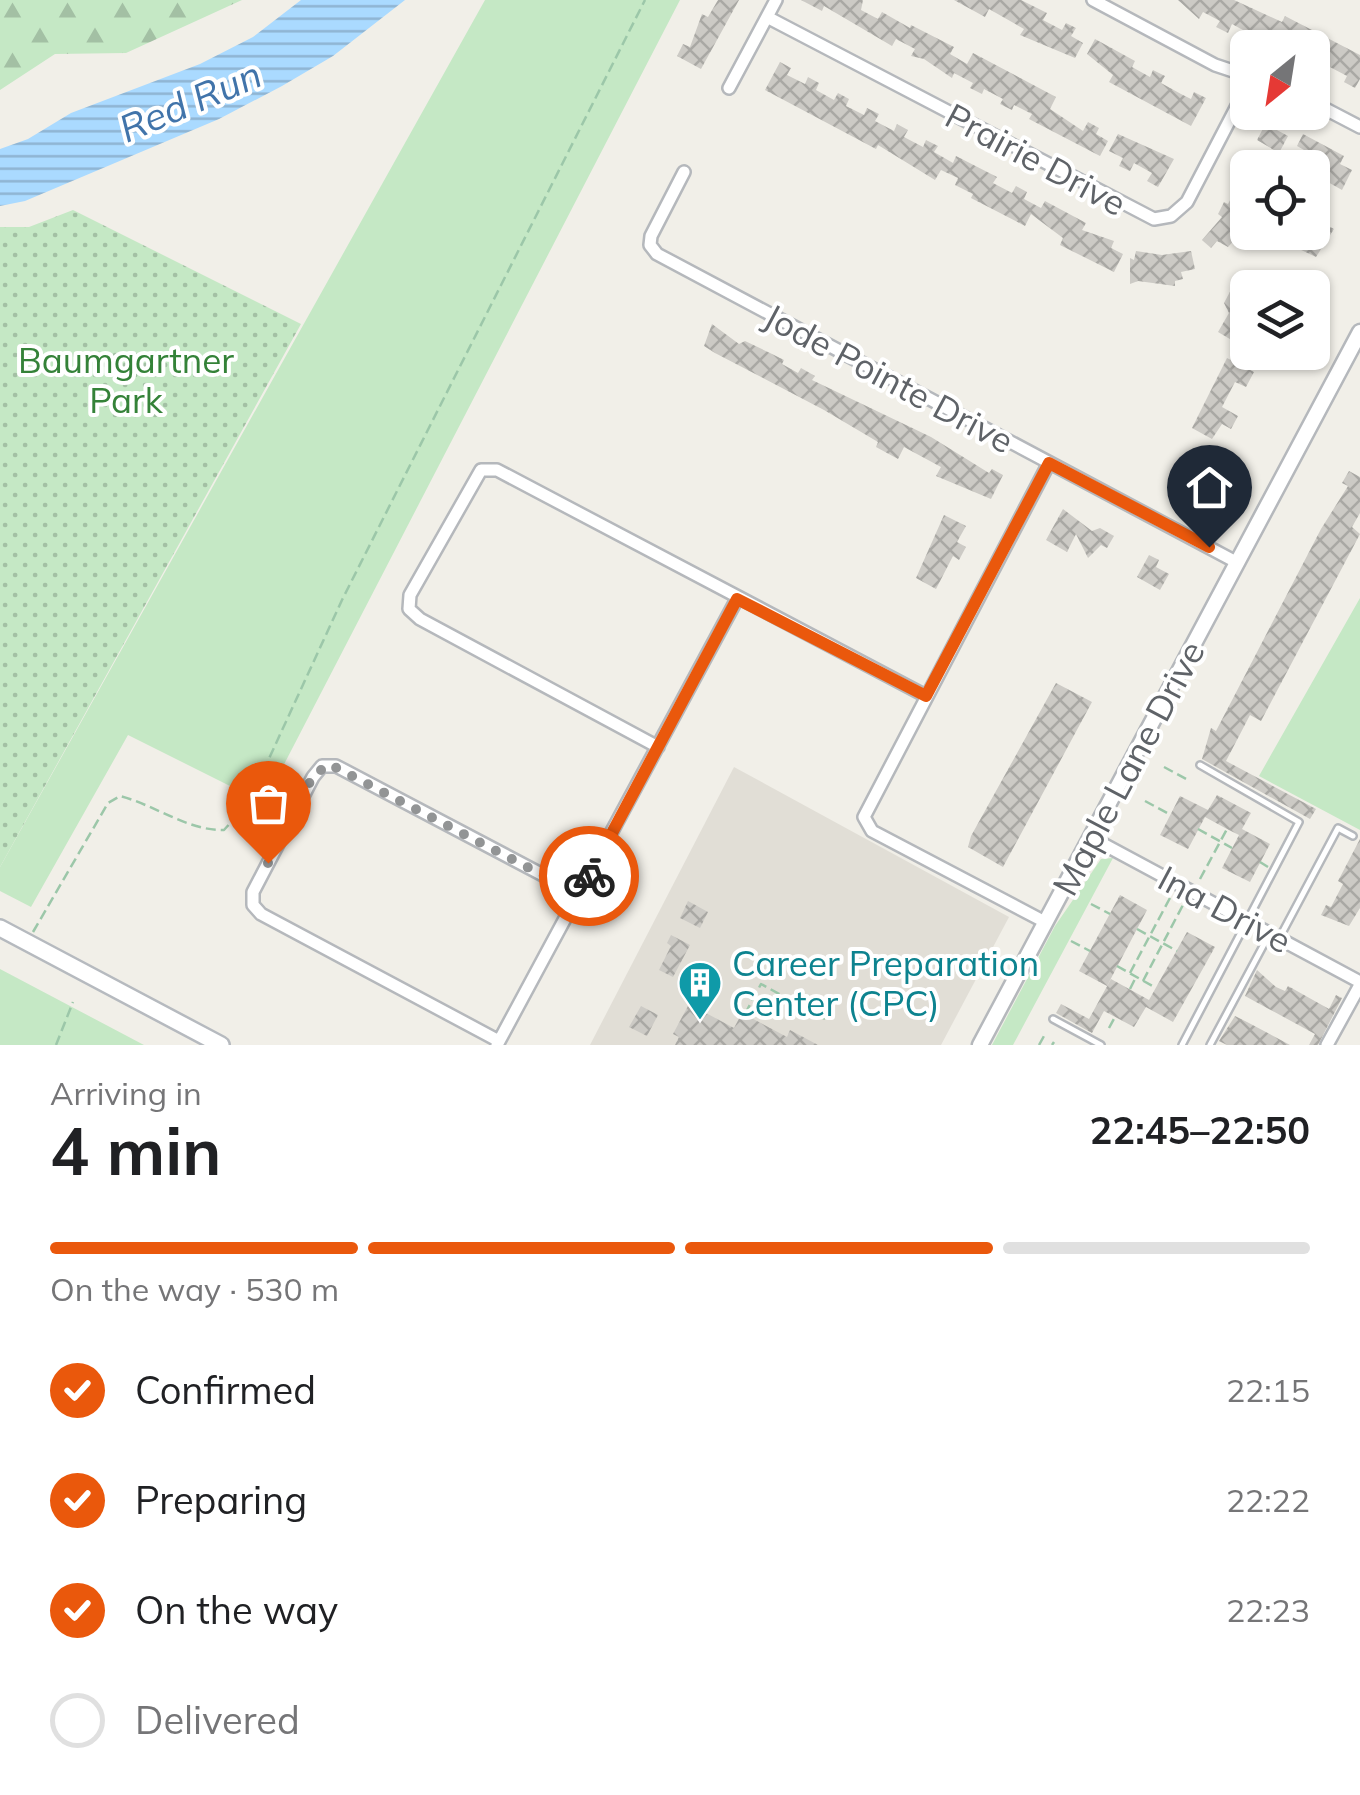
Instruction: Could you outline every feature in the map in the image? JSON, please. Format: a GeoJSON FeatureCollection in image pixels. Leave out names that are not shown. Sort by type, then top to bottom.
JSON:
{"type":"FeatureCollection","features":[{"type":"Feature","properties":{"kind":"main road"},"geometry":{"type":"LineString","coordinates":[[0,928],[221,1045]]}},
{"type":"Feature","properties":{"kind":"street"},"geometry":{"type":"LineString","coordinates":[[729,88],[776,0]]}},
{"type":"Feature","properties":{"kind":"street"},"geometry":{"type":"LineString","coordinates":[[1093,0],[1230,70]]}},
{"type":"Feature","properties":{"kind":"street","name":"Prairie Drive"},"geometry":{"type":"LineString","coordinates":[[767,17],[1154,219],[1171,216],[1187,202],[1230,120]]}},
{"type":"Feature","properties":{"kind":"street"},"geometry":{"type":"LineString","coordinates":[[1330,111],[1360,127]]}},
{"type":"Feature","properties":{"kind":"street","name":"Jode Pointe Drive"},"geometry":{"type":"LineString","coordinates":[[684,172],[651,236],[650,246],[656,254],[1238,562]]}},
{"type":"Feature","properties":{"kind":"street","name":"Maple Lane Drive"},"geometry":{"type":"LineString","coordinates":[[980,1045],[1360,332]]}},
{"type":"Feature","properties":{"kind":"street"},"geometry":{"type":"LineString","coordinates":[[1045,922],[866,825],[865,809],[1049,463]]}},
{"type":"Feature","properties":{"kind":"street"},"geometry":{"type":"LineString","coordinates":[[658,746],[420,620],[409,609],[410,595],[481,470],[497,470],[926,696]]}},
{"type":"Feature","properties":{"kind":"street"},"geometry":{"type":"LineString","coordinates":[[579,894],[336,766],[322,766],[253,892],[253,905],[261,914],[498,1043],[579,894],[737,599]]}},
{"type":"Feature","properties":{"kind":"street","name":"Ina Drive"},"geometry":{"type":"LineString","coordinates":[[1090,836],[1360,983]]}},
{"type":"Feature","properties":{"kind":"street"},"geometry":{"type":"LineString","coordinates":[[1327,1045],[1360,983]]}},
{"type":"Feature","properties":{"kind":"lane"},"geometry":{"type":"LineString","coordinates":[[1182,1045],[1299,822],[1200,765]]}},
{"type":"Feature","properties":{"kind":"lane"},"geometry":{"type":"LineString","coordinates":[[1210,1045],[1338,828],[1353,836]]}},
{"type":"Feature","properties":{"kind":"lane"},"geometry":{"type":"LineString","coordinates":[[1053,1020],[1101,1045]]}},
{"type":"Feature","properties":{"kind":"path"},"geometry":{"type":"LineString","coordinates":[[27,942],[108,804],[120,796],[147,803],[205,830],[224,830],[249,802],[342,600],[645,0]]}},
{"type":"Feature","properties":{"kind":"path"},"geometry":{"type":"LineString","coordinates":[[1164,767],[1190,781]]}},
{"type":"Feature","properties":{"kind":"path"},"geometry":{"type":"LineString","coordinates":[[1146,801],[1170,814]]}},
{"type":"Feature","properties":{"kind":"path"},"geometry":{"type":"LineString","coordinates":[[1196,885],[1227,828]]}},
{"type":"Feature","properties":{"kind":"path"},"geometry":{"type":"LineString","coordinates":[[1198,829],[1232,848]]}},
{"type":"Feature","properties":{"kind":"path"},"geometry":{"type":"LineString","coordinates":[[1260,862],[1270,867]]}},
{"type":"Feature","properties":{"kind":"path"},"geometry":{"type":"LineString","coordinates":[[1130,973],[1171,896]]}},
{"type":"Feature","properties":{"kind":"path"},"geometry":{"type":"LineString","coordinates":[[1090,904],[1110,914]]}},
{"type":"Feature","properties":{"kind":"path"},"geometry":{"type":"LineString","coordinates":[[1143,981],[1184,904]]}},
{"type":"Feature","properties":{"kind":"path"},"geometry":{"type":"LineString","coordinates":[[1137,929],[1177,950]]}},
{"type":"Feature","properties":{"kind":"path"},"geometry":{"type":"LineString","coordinates":[[1071,941],[1090,952]]}},
{"type":"Feature","properties":{"kind":"path"},"geometry":{"type":"LineString","coordinates":[[1117,966],[1156,988]]}},
{"type":"Feature","properties":{"kind":"path"},"geometry":{"type":"LineString","coordinates":[[1130,989],[1136,977]]}},
{"type":"Feature","properties":{"kind":"path"},"geometry":{"type":"LineString","coordinates":[[745,1014],[761,984],[825,1018]]}},
{"type":"Feature","properties":{"kind":"path"},"geometry":{"type":"LineString","coordinates":[[56,1045],[73,1002]]}},
{"type":"Feature","properties":{"kind":"path"},"geometry":{"type":"LineString","coordinates":[[1109,1028],[1115,1017]]}},
{"type":"Feature","properties":{"kind":"path"},"geometry":{"type":"LineString","coordinates":[[1040,1045],[1044,1036]]}},
{"type":"Feature","properties":{"kind":"shaded area","name":"Career Preparation Center (CPC)"},"geometry":{"type":"Polygon","coordinates":[[[734,767],[1009,917],[941,1045],[590,1045],[734,767]]]}},
{"type":"Feature","properties":{"kind":"green space"},"geometry":{"type":"Polygon","coordinates":[[[0,0],[242,0],[126,53],[55,54],[0,90],[0,0]]]}},
{"type":"Feature","properties":{"kind":"green space"},"geometry":{"type":"Polygon","coordinates":[[[485,0],[680,0],[264,803],[128,735],[31,907],[0,891],[0,867],[485,0]]]}},
{"type":"Feature","properties":{"kind":"green space","name":"Baumgartner Park"},"geometry":{"type":"Polygon","coordinates":[[[73,210],[301,324],[0,867],[0,227],[29,227],[73,210]]]}},
{"type":"Feature","properties":{"kind":"green space"},"geometry":{"type":"Polygon","coordinates":[[[1360,598],[1360,830],[1259,776],[1360,598]]]}},
{"type":"Feature","properties":{"kind":"green space"},"geometry":{"type":"Polygon","coordinates":[[[1113,858],[1013,1045],[992,1045],[1055,926],[1101,859],[1113,858]]]}},
{"type":"Feature","properties":{"kind":"green space"},"geometry":{"type":"Polygon","coordinates":[[[0,969],[144,1045],[0,1045],[0,969]]]}},
{"type":"Feature","properties":{"kind":"water","name":"Red Run"},"geometry":{"type":"Polygon","coordinates":[[[301,0],[405,0],[333,56],[219,119],[25,201],[0,206],[0,149],[28,139],[71,113],[200,64],[253,37],[301,0]]]}},
{"type":"Feature","properties":{"kind":"building"},"geometry":{"type":"Polygon","coordinates":[[[718,0],[739,0],[701,69],[677,56],[683,44],[690,47],[702,14],[708,17],[718,0]]]}},
{"type":"Feature","properties":{"kind":"building"},"geometry":{"type":"Polygon","coordinates":[[[801,0],[863,0],[861,10],[878,19],[882,12],[910,28],[911,25],[954,47],[950,54],[967,64],[973,53],[1056,97],[1050,109],[1083,131],[1088,122],[1099,128],[1096,134],[1108,141],[1100,156],[1029,119],[1032,114],[1014,105],[1012,110],[1000,104],[1003,99],[984,89],[982,94],[970,88],[973,83],[954,73],[952,78],[924,59],[911,56],[915,49],[896,39],[892,46],[824,6],[822,11],[801,0]]]}},
{"type":"Feature","properties":{"kind":"building"},"geometry":{"type":"Polygon","coordinates":[[[954,0],[1021,0],[1047,13],[1043,20],[1062,30],[1066,23],[1076,28],[1071,36],[1083,43],[1075,58],[1020,35],[1024,29],[989,9],[985,17],[954,0]]]}},
{"type":"Feature","properties":{"kind":"building"},"geometry":{"type":"Polygon","coordinates":[[[1178,0],[1234,0],[1282,22],[1285,16],[1312,30],[1243,30],[1232,24],[1228,33],[1216,27],[1220,21],[1203,12],[1199,19],[1178,0]]]}},
{"type":"Feature","properties":{"kind":"building"},"geometry":{"type":"Polygon","coordinates":[[[1095,39],[1135,61],[1132,67],[1150,77],[1153,70],[1165,76],[1161,83],[1181,94],[1191,99],[1194,92],[1206,98],[1191,126],[1109,82],[1113,75],[1087,54],[1095,39]]]}},
{"type":"Feature","properties":{"kind":"building"},"geometry":{"type":"Polygon","coordinates":[[[1330,39],[1360,55],[1360,79],[1355,88],[1344,82],[1347,76],[1330,67],[1330,39]]]}},
{"type":"Feature","properties":{"kind":"building"},"geometry":{"type":"Polygon","coordinates":[[[780,62],[791,68],[787,75],[805,84],[808,77],[819,83],[816,90],[834,100],[838,93],[849,99],[846,106],[864,115],[867,108],[879,114],[875,121],[894,131],[897,124],[908,130],[904,137],[923,147],[926,140],[938,146],[934,152],[953,163],[956,156],[997,177],[993,183],[1012,193],[1016,186],[1027,192],[1024,199],[1041,208],[1045,201],[1086,223],[1082,230],[1114,241],[1111,248],[1123,254],[1114,272],[1060,245],[1063,238],[1031,214],[1025,226],[971,198],[973,194],[955,185],[958,178],[941,170],[935,180],[878,145],[876,149],[765,90],[780,62]]]}},
{"type":"Feature","properties":{"kind":"building"},"geometry":{"type":"Polygon","coordinates":[[[1262,130],[1277,130],[1288,136],[1281,150],[1257,140],[1262,130]]]}},
{"type":"Feature","properties":{"kind":"building"},"geometry":{"type":"Polygon","coordinates":[[[1118,134],[1174,159],[1158,187],[1147,181],[1152,173],[1134,163],[1130,171],[1119,166],[1123,158],[1109,151],[1118,134]]]}},
{"type":"Feature","properties":{"kind":"building"},"geometry":{"type":"Polygon","coordinates":[[[1303,134],[1344,156],[1340,164],[1352,170],[1342,190],[1330,183],[1330,150],[1304,150],[1297,146],[1303,134]]]}},
{"type":"Feature","properties":{"kind":"building"},"geometry":{"type":"Polygon","coordinates":[[[1230,200],[1230,245],[1217,241],[1211,248],[1202,240],[1222,217],[1218,214],[1224,202],[1228,204],[1230,200]]]}},
{"type":"Feature","properties":{"kind":"building"},"geometry":{"type":"Polygon","coordinates":[[[1301,250],[1320,250],[1316,257],[1301,250]]]}},
{"type":"Feature","properties":{"kind":"building"},"geometry":{"type":"Polygon","coordinates":[[[1136,251],[1162,255],[1191,251],[1195,269],[1181,272],[1183,279],[1175,281],[1175,286],[1138,281],[1130,284],[1130,258],[1134,260],[1136,251]]]}},
{"type":"Feature","properties":{"kind":"building"},"geometry":{"type":"Polygon","coordinates":[[[1230,292],[1230,339],[1218,332],[1229,313],[1224,303],[1230,292]]]}},
{"type":"Feature","properties":{"kind":"building"},"geometry":{"type":"Polygon","coordinates":[[[712,324],[739,344],[745,341],[770,353],[798,373],[801,368],[815,376],[812,380],[931,437],[989,473],[992,469],[1003,475],[991,499],[936,476],[941,467],[904,447],[898,459],[876,447],[878,442],[824,410],[715,353],[704,346],[712,324]]]}},
{"type":"Feature","properties":{"kind":"building"},"geometry":{"type":"Polygon","coordinates":[[[1227,358],[1230,370],[1254,372],[1246,387],[1235,382],[1222,407],[1238,416],[1231,429],[1222,424],[1212,439],[1192,428],[1227,358]]]}},
{"type":"Feature","properties":{"kind":"building"},"geometry":{"type":"Polygon","coordinates":[[[1349,471],[1360,477],[1360,513],[1352,527],[1360,534],[1261,721],[1250,715],[1226,761],[1316,809],[1310,819],[1202,759],[1211,728],[1216,731],[1321,529],[1348,486],[1342,483],[1349,471]]]}},
{"type":"Feature","properties":{"kind":"building"},"geometry":{"type":"Polygon","coordinates":[[[1063,509],[1092,531],[1100,528],[1114,536],[1107,548],[1101,545],[1088,558],[1076,534],[1067,552],[1046,540],[1063,509]]]}},
{"type":"Feature","properties":{"kind":"building"},"geometry":{"type":"Polygon","coordinates":[[[944,515],[966,526],[957,542],[966,547],[959,560],[953,556],[936,589],[916,578],[944,515]]]}},
{"type":"Feature","properties":{"kind":"building"},"geometry":{"type":"Polygon","coordinates":[[[1149,555],[1159,560],[1156,567],[1169,574],[1160,590],[1137,577],[1149,555]]]}},
{"type":"Feature","properties":{"kind":"building"},"geometry":{"type":"Polygon","coordinates":[[[1056,683],[1092,702],[1003,867],[968,847],[971,836],[1056,683]]]}},
{"type":"Feature","properties":{"kind":"building"},"geometry":{"type":"Polygon","coordinates":[[[1217,795],[1251,813],[1242,829],[1270,844],[1250,882],[1222,868],[1239,835],[1205,817],[1188,849],[1160,835],[1180,796],[1208,810],[1217,795]]]}},
{"type":"Feature","properties":{"kind":"building"},"geometry":{"type":"Polygon","coordinates":[[[1360,839],[1360,908],[1349,926],[1321,915],[1326,905],[1331,907],[1343,884],[1338,881],[1360,839]]]}},
{"type":"Feature","properties":{"kind":"building"},"geometry":{"type":"Polygon","coordinates":[[[1120,895],[1147,910],[1107,986],[1079,971],[1120,895]]]}},
{"type":"Feature","properties":{"kind":"building"},"geometry":{"type":"Polygon","coordinates":[[[688,901],[708,912],[700,928],[680,918],[688,901]]]}},
{"type":"Feature","properties":{"kind":"building"},"geometry":{"type":"Polygon","coordinates":[[[1187,932],[1215,947],[1173,1022],[1146,1007],[1134,1027],[1104,1011],[1092,1033],[1056,1013],[1061,1004],[1089,1019],[1111,979],[1149,1000],[1187,932]]]}},
{"type":"Feature","properties":{"kind":"building"},"geometry":{"type":"Polygon","coordinates":[[[671,935],[690,945],[673,977],[659,970],[671,946],[667,943],[671,935]]]}},
{"type":"Feature","properties":{"kind":"building"},"geometry":{"type":"Polygon","coordinates":[[[1257,970],[1276,987],[1285,991],[1288,986],[1329,1009],[1336,995],[1342,998],[1318,1045],[1309,1045],[1315,1034],[1245,996],[1257,970]]]}},
{"type":"Feature","properties":{"kind":"building","name":"Career Preparation Center (CPC)"},"geometry":{"type":"Polygon","coordinates":[[[689,1004],[734,1028],[742,1013],[787,1037],[790,1030],[818,1045],[675,1045],[679,1037],[673,1034],[689,1004]]]}},
{"type":"Feature","properties":{"kind":"building"},"geometry":{"type":"Polygon","coordinates":[[[641,1006],[658,1015],[647,1036],[629,1027],[641,1006]]]}},
{"type":"Feature","properties":{"kind":"building"},"geometry":{"type":"Polygon","coordinates":[[[1235,1016],[1290,1045],[1227,1045],[1219,1041],[1235,1016]]]}},
{"type":"Feature","properties":{"kind":"way so far"},"geometry":{"type":"LineString","coordinates":[[268,863],[313,776],[329,764],[579,894],[589,876]]}},
{"type":"Feature","properties":{"kind":"place","name":"Career Preparation Center (CPC)"},"geometry":{"type":"Point","coordinates":[700,1021]}},
{"type":"Feature","properties":{"kind":"route"},"geometry":{"type":"LineString","coordinates":[[589,876],[737,599],[926,696],[1049,463],[1209,547]]}}]}
